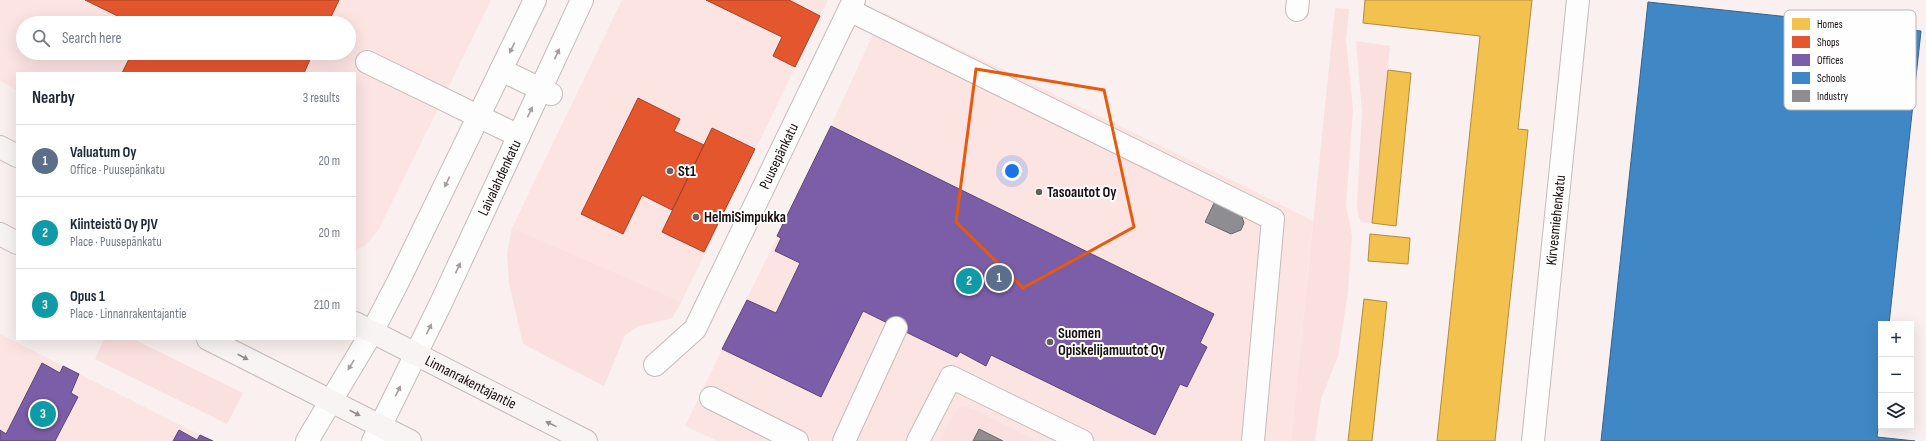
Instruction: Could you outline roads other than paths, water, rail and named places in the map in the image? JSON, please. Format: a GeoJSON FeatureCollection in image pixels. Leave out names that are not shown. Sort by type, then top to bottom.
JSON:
{"type":"FeatureCollection","features":[{"type":"Feature","properties":{"kind":"main road"},"geometry":{"type":"LineString","coordinates":[[0,147],[16,155]]}},
{"type":"Feature","properties":{"kind":"main road"},"geometry":{"type":"LineString","coordinates":[[0,234],[16,242]]}},
{"type":"Feature","properties":{"kind":"main road","name":"Linnanrakentajantie"},"geometry":{"type":"LineString","coordinates":[[363,328],[586,441]]}},
{"type":"Feature","properties":{"kind":"main road"},"geometry":{"type":"LineString","coordinates":[[210,340],[330,400],[377,434],[410,441]]}},
{"type":"Feature","properties":{"kind":"street"},"geometry":{"type":"LineString","coordinates":[[307,441],[330,400],[363,328],[398,282],[535,0]]}},
{"type":"Feature","properties":{"kind":"street","name":"Laivalahdenkatu"},"geometry":{"type":"LineString","coordinates":[[377,434],[519,136],[546,91],[582,0]]}},
{"type":"Feature","properties":{"kind":"street","name":"Kirvesmiehenkatu"},"geometry":{"type":"LineString","coordinates":[[1533,441],[1578,0]]}},
{"type":"Feature","properties":{"kind":"street"},"geometry":{"type":"LineString","coordinates":[[851,5],[1273,219],[1253,441]]}},
{"type":"Feature","properties":{"kind":"street","name":"Puusepänkatu"},"geometry":{"type":"LineString","coordinates":[[655,364],[695,329],[851,5]]}},
{"type":"Feature","properties":{"kind":"street"},"geometry":{"type":"LineString","coordinates":[[367,62],[519,136]]}},
{"type":"Feature","properties":{"kind":"street"},"geometry":{"type":"LineString","coordinates":[[501,70],[546,91]]}},
{"type":"Feature","properties":{"kind":"street"},"geometry":{"type":"LineString","coordinates":[[844,441],[896,328]]}},
{"type":"Feature","properties":{"kind":"street"},"geometry":{"type":"LineString","coordinates":[[918,441],[951,377],[1082,441]]}},
{"type":"Feature","properties":{"kind":"street"},"geometry":{"type":"LineString","coordinates":[[711,398],[797,441]]}},
{"type":"Feature","properties":{"kind":"place","name":"St1"},"geometry":{"type":"Point","coordinates":[670,171]}},
{"type":"Feature","properties":{"kind":"place","name":"Tasoautot Oy"},"geometry":{"type":"Point","coordinates":[1039,192]}},
{"type":"Feature","properties":{"kind":"place","name":"HelmiSimpukka"},"geometry":{"type":"Point","coordinates":[696,217]}},
{"type":"Feature","properties":{"kind":"place","name":"Valuatum Oy"},"geometry":{"type":"Point","coordinates":[999,278]}},
{"type":"Feature","properties":{"kind":"place","name":"Kiinteistö Oy PJV"},"geometry":{"type":"Point","coordinates":[969,281]}},
{"type":"Feature","properties":{"kind":"place","name":"Suomen Opiskelijamuutot Oy"},"geometry":{"type":"Point","coordinates":[1050,342]}},
{"type":"Feature","properties":{"kind":"place","name":"Opus 1"},"geometry":{"type":"Point","coordinates":[43,414]}}]}
